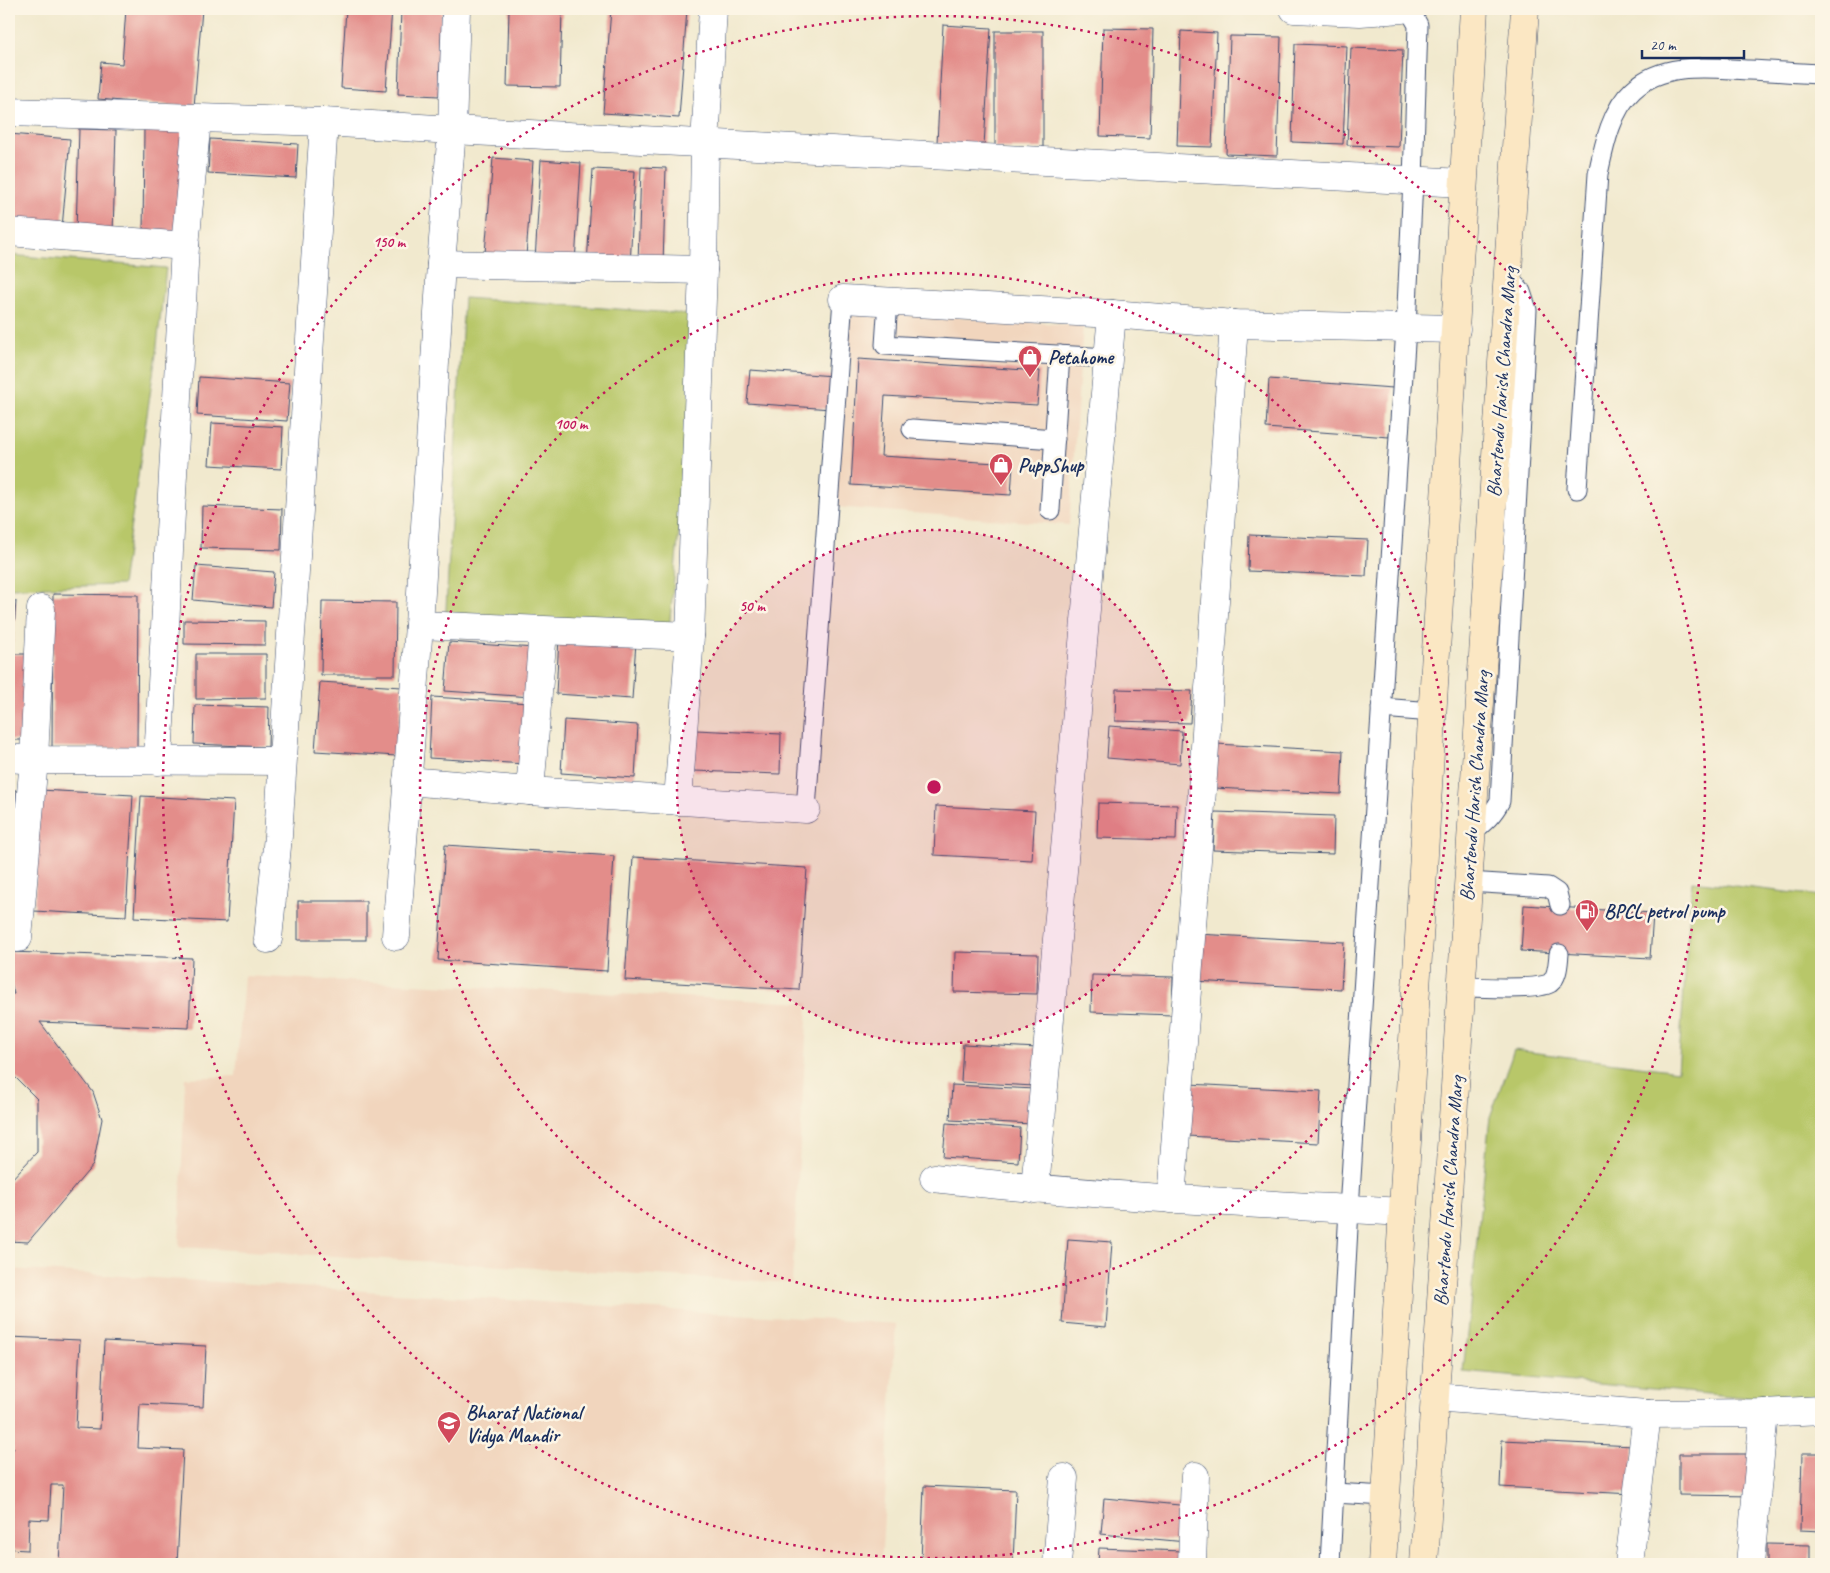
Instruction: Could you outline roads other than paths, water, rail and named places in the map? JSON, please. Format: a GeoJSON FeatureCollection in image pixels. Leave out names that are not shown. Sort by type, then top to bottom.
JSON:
{"type":"FeatureCollection","features":[{"type":"Feature","properties":{"kind":"main road"},"geometry":{"type":"LineString","coordinates":[[1382,1564],[1474,9]]}},
{"type":"Feature","properties":{"kind":"main road","name":"Bhartendu Harish Chandra Marg"},"geometry":{"type":"LineString","coordinates":[[1424,1564],[1525,9]]}},
{"type":"Feature","properties":{"kind":"street"},"geometry":{"type":"LineString","coordinates":[[396,936],[419,625],[441,264],[452,130],[456,9]]}},
{"type":"Feature","properties":{"kind":"street"},"geometry":{"type":"LineString","coordinates":[[678,801],[690,636],[703,270],[705,143],[713,9]]}},
{"type":"Feature","properties":{"kind":"street"},"geometry":{"type":"LineString","coordinates":[[1294,9],[1360,12],[1402,9]]}},
{"type":"Feature","properties":{"kind":"street"},"geometry":{"type":"LineString","coordinates":[[9,112],[324,122],[1463,183]]}},
{"type":"Feature","properties":{"kind":"street"},"geometry":{"type":"LineString","coordinates":[[158,761],[185,246],[197,119]]}},
{"type":"Feature","properties":{"kind":"street"},"geometry":{"type":"LineString","coordinates":[[268,939],[278,836],[324,122]]}},
{"type":"Feature","properties":{"kind":"street"},"geometry":{"type":"LineString","coordinates":[[9,232],[185,246]]}},
{"type":"Feature","properties":{"kind":"street"},"geometry":{"type":"LineString","coordinates":[[441,264],[703,270]]}},
{"type":"Feature","properties":{"kind":"street"},"geometry":{"type":"LineString","coordinates":[[843,299],[1112,314],[1234,324],[1456,329]]}},
{"type":"Feature","properties":{"kind":"street"},"geometry":{"type":"LineString","coordinates":[[1035,1189],[1112,314]]}},
{"type":"Feature","properties":{"kind":"street"},"geometry":{"type":"LineString","coordinates":[[1171,1199],[1200,834],[1234,324]]}},
{"type":"Feature","properties":{"kind":"street"},"geometry":{"type":"LineString","coordinates":[[18,938],[21,759],[41,609]]}},
{"type":"Feature","properties":{"kind":"street"},"geometry":{"type":"LineString","coordinates":[[419,625],[690,636]]}},
{"type":"Feature","properties":{"kind":"street"},"geometry":{"type":"LineString","coordinates":[[530,791],[543,631]]}},
{"type":"Feature","properties":{"kind":"street"},"geometry":{"type":"LineString","coordinates":[[21,759],[282,761]]}},
{"type":"Feature","properties":{"kind":"street"},"geometry":{"type":"LineString","coordinates":[[408,781],[806,809]]}},
{"type":"Feature","properties":{"kind":"street"},"geometry":{"type":"LineString","coordinates":[[934,1178],[1035,1189],[1171,1199],[1403,1212]]}},
{"type":"Feature","properties":{"kind":"street"},"geometry":{"type":"LineString","coordinates":[[1434,1397],[1647,1414],[1764,1413],[1821,1410]]}},
{"type":"Feature","properties":{"kind":"street"},"geometry":{"type":"LineString","coordinates":[[1750,1564],[1764,1413]]}},
{"type":"Feature","properties":{"kind":"street"},"geometry":{"type":"LineString","coordinates":[[1629,1564],[1647,1414]]}},
{"type":"Feature","properties":{"kind":"street"},"geometry":{"type":"LineString","coordinates":[[1192,1564],[1195,1476]]}},
{"type":"Feature","properties":{"kind":"street"},"geometry":{"type":"LineString","coordinates":[[1057,1564],[1064,1478]]}},
{"type":"Feature","properties":{"kind":"lane"},"geometry":{"type":"LineString","coordinates":[[1330,1564],[1349,1209],[1406,328],[1418,25],[1409,9]]}},
{"type":"Feature","properties":{"kind":"lane"},"geometry":{"type":"LineString","coordinates":[[1577,489],[1598,174],[1602,152],[1619,109],[1632,90],[1653,77],[1686,68],[1821,74]]}},
{"type":"Feature","properties":{"kind":"lane"},"geometry":{"type":"LineString","coordinates":[[806,809],[843,299]]}},
{"type":"Feature","properties":{"kind":"lane"},"geometry":{"type":"LineString","coordinates":[[888,301],[885,345],[1108,358]]}},
{"type":"Feature","properties":{"kind":"lane"},"geometry":{"type":"LineString","coordinates":[[1050,510],[1060,355]]}},
{"type":"Feature","properties":{"kind":"lane"},"geometry":{"type":"LineString","coordinates":[[912,429],[1055,439]]}},
{"type":"Feature","properties":{"kind":"lane"},"geometry":{"type":"LineString","coordinates":[[1381,708],[1433,712]]}},
{"type":"Feature","properties":{"kind":"lane"},"geometry":{"type":"LineString","coordinates":[[1468,882],[1548,888],[1557,893],[1560,904]]}},
{"type":"Feature","properties":{"kind":"lane"},"geometry":{"type":"LineString","coordinates":[[1461,987],[1534,987],[1550,983],[1555,976],[1559,954]]}},
{"type":"Feature","properties":{"kind":"lane"},"geometry":{"type":"LineString","coordinates":[[1334,1492],[1386,1496]]}},
{"type":"Feature","properties":{"kind":"place","name":"Petahome"},"geometry":{"type":"Point","coordinates":[1030,378]}},
{"type":"Feature","properties":{"kind":"place","name":"PuppShup"},"geometry":{"type":"Point","coordinates":[1001,486]}},
{"type":"Feature","properties":{"kind":"place","name":"BPCL petrol pump"},"geometry":{"type":"Point","coordinates":[1587,932]}},
{"type":"Feature","properties":{"kind":"place","name":"Bharat National Vidya Mandir"},"geometry":{"type":"Point","coordinates":[449,1444]}}]}
